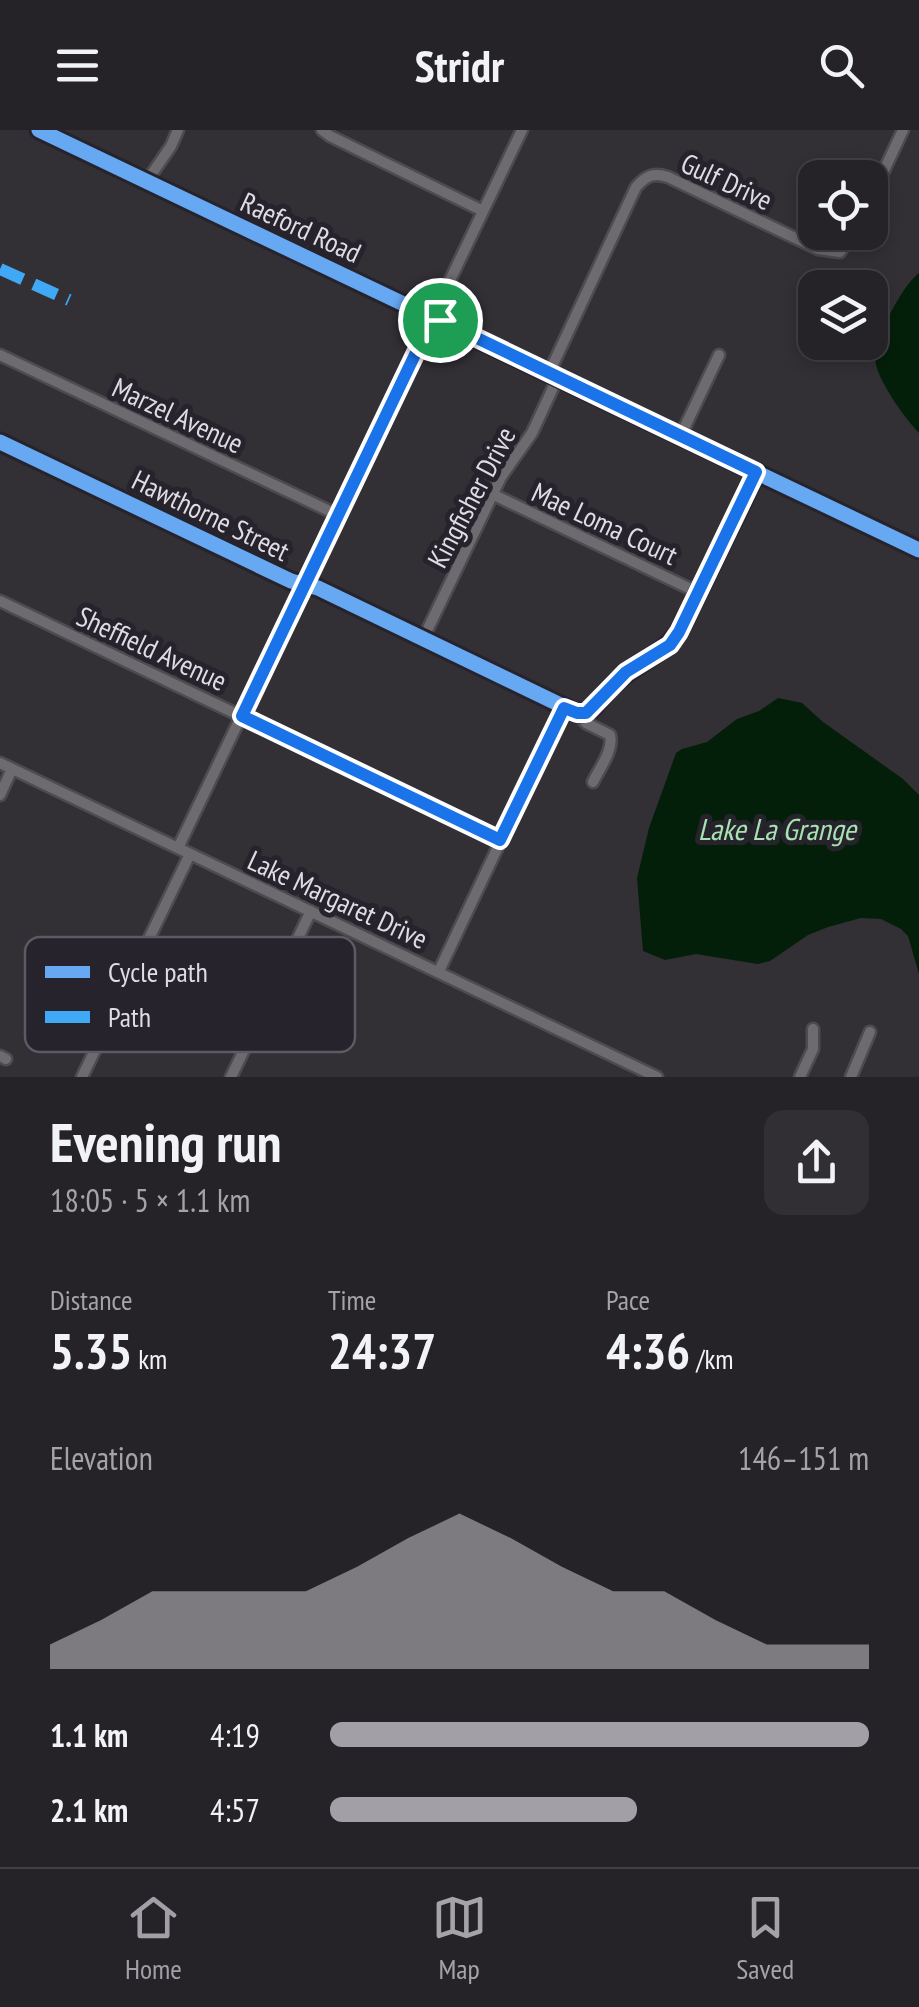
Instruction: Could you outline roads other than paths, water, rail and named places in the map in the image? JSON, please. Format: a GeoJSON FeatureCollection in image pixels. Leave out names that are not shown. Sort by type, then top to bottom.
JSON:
{"type":"FeatureCollection","features":[{"type":"Feature","properties":{"kind":"street","name":"Raeford Road"},"geometry":{"type":"LineString","coordinates":[[40,130],[919,550]]}},
{"type":"Feature","properties":{"kind":"street"},"geometry":{"type":"LineString","coordinates":[[147,181],[178,130]]}},
{"type":"Feature","properties":{"kind":"street"},"geometry":{"type":"LineString","coordinates":[[322,130],[483,211]]}},
{"type":"Feature","properties":{"kind":"street"},"geometry":{"type":"LineString","coordinates":[[178,848],[522,130]]}},
{"type":"Feature","properties":{"kind":"street"},"geometry":{"type":"LineString","coordinates":[[888,162],[903,130]]}},
{"type":"Feature","properties":{"kind":"street","name":"Gulf Drive"},"geometry":{"type":"LineString","coordinates":[[650,175],[668,177],[798,239]]}},
{"type":"Feature","properties":{"kind":"street","name":"Kingfisher Drive"},"geometry":{"type":"LineString","coordinates":[[423,639],[492,494],[532,433],[636,188],[650,175]]}},
{"type":"Feature","properties":{"kind":"street","name":"Marzel Avenue"},"geometry":{"type":"LineString","coordinates":[[0,355],[338,515]]}},
{"type":"Feature","properties":{"kind":"street"},"geometry":{"type":"LineString","coordinates":[[681,435],[719,355]]}},
{"type":"Feature","properties":{"kind":"street","name":"Hawthorne Street"},"geometry":{"type":"LineString","coordinates":[[0,442],[291,581],[318,588],[577,713]]}},
{"type":"Feature","properties":{"kind":"street"},"geometry":{"type":"LineString","coordinates":[[577,713],[586,713],[626,672],[670,645],[756,472]]}},
{"type":"Feature","properties":{"kind":"street","name":"Mae Loma Court"},"geometry":{"type":"LineString","coordinates":[[492,494],[699,593]]}},
{"type":"Feature","properties":{"kind":"street","name":"Sheffield Avenue"},"geometry":{"type":"LineString","coordinates":[[0,600],[500,840]]}},
{"type":"Feature","properties":{"kind":"street"},"geometry":{"type":"LineString","coordinates":[[439,972],[564,708]]}},
{"type":"Feature","properties":{"kind":"street"},"geometry":{"type":"LineString","coordinates":[[577,713],[611,739],[593,782]]}},
{"type":"Feature","properties":{"kind":"street","name":"Lake Margaret Drive"},"geometry":{"type":"LineString","coordinates":[[0,763],[657,1077]]}},
{"type":"Feature","properties":{"kind":"street"},"geometry":{"type":"LineString","coordinates":[[0,795],[12,769]]}},
{"type":"Feature","properties":{"kind":"street"},"geometry":{"type":"LineString","coordinates":[[150,937],[190,854]]}},
{"type":"Feature","properties":{"kind":"street"},"geometry":{"type":"LineString","coordinates":[[298,937],[311,911]]}},
{"type":"Feature","properties":{"kind":"street"},"geometry":{"type":"LineString","coordinates":[[800,1077],[813,1049],[813,1029]]}},
{"type":"Feature","properties":{"kind":"street"},"geometry":{"type":"LineString","coordinates":[[852,1077],[870,1032]]}},
{"type":"Feature","properties":{"kind":"street"},"geometry":{"type":"LineString","coordinates":[[82,1077],[94,1052]]}},
{"type":"Feature","properties":{"kind":"street"},"geometry":{"type":"LineString","coordinates":[[231,1077],[243,1052]]}},
{"type":"Feature","properties":{"kind":"water"},"geometry":{"type":"Polygon","coordinates":[[[919,273],[919,433],[885,386],[875,360],[888,360],[888,318],[919,273]]]}},
{"type":"Feature","properties":{"kind":"water","name":"Lake La Grange"},"geometry":{"type":"Polygon","coordinates":[[[778,698],[802,703],[919,795],[919,974],[908,936],[881,919],[861,918],[828,927],[758,964],[696,954],[665,960],[643,951],[637,878],[649,828],[676,753],[707,742],[737,719],[778,698]]]}}]}
